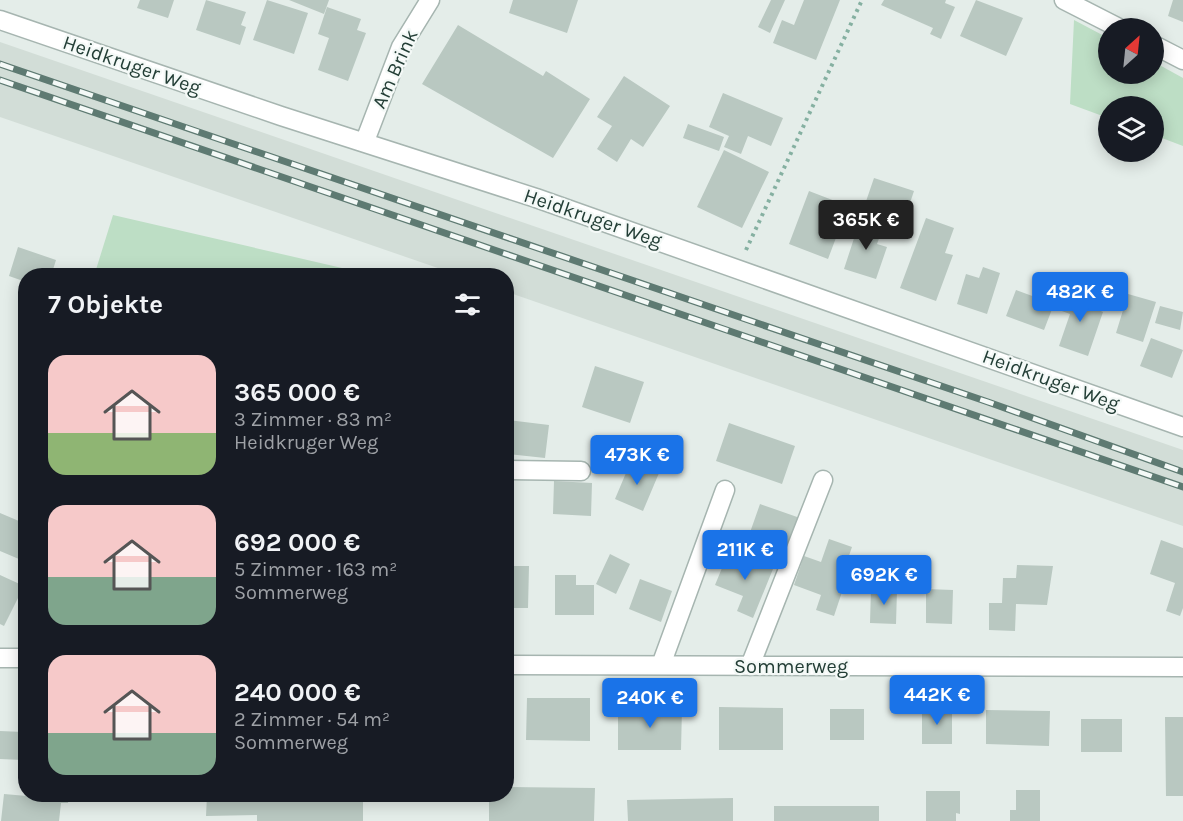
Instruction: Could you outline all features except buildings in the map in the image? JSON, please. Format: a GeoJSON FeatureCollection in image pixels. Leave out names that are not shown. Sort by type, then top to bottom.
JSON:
{"type":"FeatureCollection","features":[{"type":"Feature","properties":{"kind":"street","name":"Am Brink"},"geometry":{"type":"LineString","coordinates":[[365,141],[401,47],[430,0]]}},
{"type":"Feature","properties":{"kind":"street"},"geometry":{"type":"LineString","coordinates":[[1064,0],[1099,18]]}},
{"type":"Feature","properties":{"kind":"street","name":"Heidkruger Weg"},"geometry":{"type":"LineString","coordinates":[[0,20],[738,268],[1183,427]]}},
{"type":"Feature","properties":{"kind":"street"},"geometry":{"type":"LineString","coordinates":[[1164,50],[1183,60]]}},
{"type":"Feature","properties":{"kind":"street"},"geometry":{"type":"LineString","coordinates":[[514,470],[581,471]]}},
{"type":"Feature","properties":{"kind":"street"},"geometry":{"type":"LineString","coordinates":[[750,666],[822,480]]}},
{"type":"Feature","properties":{"kind":"street"},"geometry":{"type":"LineString","coordinates":[[661,665],[725,490]]}},
{"type":"Feature","properties":{"kind":"street"},"geometry":{"type":"LineString","coordinates":[[0,658],[18,658]]}},
{"type":"Feature","properties":{"kind":"street","name":"Sommerweg"},"geometry":{"type":"LineString","coordinates":[[514,665],[1183,667]]}},
{"type":"Feature","properties":{"kind":"path"},"geometry":{"type":"LineString","coordinates":[[738,268],[862,0]]}},
{"type":"Feature","properties":{"kind":"shaded area"},"geometry":{"type":"Polygon","coordinates":[[[0,42],[1183,450],[1183,526],[514,294],[514,268],[438,268],[0,117],[0,42]]]}},
{"type":"Feature","properties":{"kind":"green space"},"geometry":{"type":"Polygon","coordinates":[[[1074,20],[1098,33],[1098,84],[1164,84],[1164,68],[1183,78],[1183,146],[1164,139],[1164,96],[1098,96],[1098,114],[1070,104],[1074,20]]]}},
{"type":"Feature","properties":{"kind":"green space"},"geometry":{"type":"Polygon","coordinates":[[[113,215],[342,268],[96,268],[113,215]]]}},
{"type":"Feature","properties":{"kind":"railway"},"geometry":{"type":"LineString","coordinates":[[0,64],[988,402],[1183,472]]}},
{"type":"Feature","properties":{"kind":"railway"},"geometry":{"type":"LineString","coordinates":[[0,80],[1183,487]]}}]}
